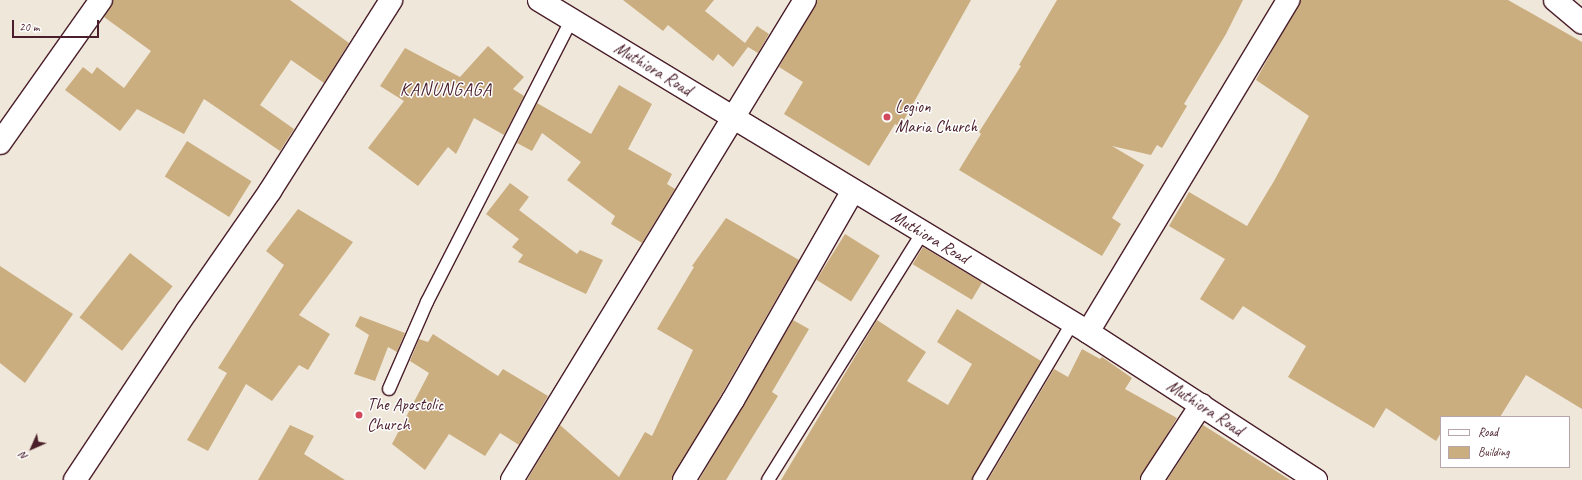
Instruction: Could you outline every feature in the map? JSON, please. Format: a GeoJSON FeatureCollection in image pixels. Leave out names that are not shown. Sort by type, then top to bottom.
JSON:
{"type":"FeatureCollection","features":[{"type":"Feature","properties":{"kind":"street"},"geometry":{"type":"LineString","coordinates":[[0,143],[101,0]]}},
{"type":"Feature","properties":{"kind":"street"},"geometry":{"type":"LineString","coordinates":[[75,480],[187,311],[266,197],[391,0]]}},
{"type":"Feature","properties":{"kind":"street","name":"Muthiora Road"},"geometry":{"type":"LineString","coordinates":[[539,0],[734,118],[852,192],[923,232],[1080,327],[1316,480]]}},
{"type":"Feature","properties":{"kind":"street"},"geometry":{"type":"LineString","coordinates":[[512,480],[805,0]]}},
{"type":"Feature","properties":{"kind":"street"},"geometry":{"type":"LineString","coordinates":[[1080,327],[1288,0]]}},
{"type":"Feature","properties":{"kind":"street"},"geometry":{"type":"LineString","coordinates":[[1555,0],[1582,24]]}},
{"type":"Feature","properties":{"kind":"street"},"geometry":{"type":"LineString","coordinates":[[684,480],[741,387],[852,192]]}},
{"type":"Feature","properties":{"kind":"street"},"geometry":{"type":"LineString","coordinates":[[1152,480],[1201,405]]}},
{"type":"Feature","properties":{"kind":"lane"},"geometry":{"type":"LineString","coordinates":[[389,389],[427,302],[571,20]]}},
{"type":"Feature","properties":{"kind":"lane"},"geometry":{"type":"LineString","coordinates":[[768,480],[923,232]]}},
{"type":"Feature","properties":{"kind":"lane"},"geometry":{"type":"LineString","coordinates":[[979,480],[1080,327]]}},
{"type":"Feature","properties":{"kind":"building"},"geometry":{"type":"Polygon","coordinates":[[[113,0],[290,0],[349,43],[324,83],[291,60],[260,105],[294,129],[280,151],[204,99],[184,134],[137,109],[120,131],[65,90],[83,67],[92,74],[97,67],[124,88],[151,51],[104,17],[113,0]]]}},
{"type":"Feature","properties":{"kind":"building"},"geometry":{"type":"Polygon","coordinates":[[[623,0],[714,0],[705,11],[745,43],[757,26],[769,34],[758,53],[748,47],[733,67],[718,54],[713,61],[668,25],[663,31],[623,0]]]}},
{"type":"Feature","properties":{"kind":"building"},"geometry":{"type":"Polygon","coordinates":[[[817,0],[971,0],[900,127],[895,124],[869,166],[784,114],[803,82],[779,67],[817,0]]]}},
{"type":"Feature","properties":{"kind":"building"},"geometry":{"type":"Polygon","coordinates":[[[1057,0],[1243,0],[1226,34],[1184,104],[1187,106],[1162,148],[1157,145],[1151,155],[1112,146],[1144,165],[1112,218],[1121,224],[1102,256],[959,170],[981,134],[979,132],[1021,66],[1019,65],[1057,0]]]}},
{"type":"Feature","properties":{"kind":"building"},"geometry":{"type":"Polygon","coordinates":[[[1300,0],[1508,0],[1582,42],[1582,409],[1526,375],[1501,416],[1440,416],[1440,435],[1436,441],[1386,408],[1374,428],[1288,377],[1306,346],[1243,306],[1233,320],[1200,299],[1225,259],[1169,226],[1189,192],[1247,226],[1274,181],[1309,116],[1256,80],[1300,0]]]}},
{"type":"Feature","properties":{"kind":"building"},"geometry":{"type":"Polygon","coordinates":[[[488,46],[524,77],[513,89],[524,96],[504,135],[474,118],[456,154],[448,147],[418,186],[368,148],[404,101],[380,86],[405,48],[460,77],[488,46]]]}},
{"type":"Feature","properties":{"kind":"building"},"geometry":{"type":"Polygon","coordinates":[[[619,85],[652,104],[628,149],[672,174],[667,184],[675,189],[642,243],[611,224],[615,216],[567,180],[581,162],[542,133],[532,151],[517,143],[537,103],[591,134],[619,85]]]}},
{"type":"Feature","properties":{"kind":"building"},"geometry":{"type":"Polygon","coordinates":[[[187,141],[251,181],[229,217],[165,177],[187,141]]]}},
{"type":"Feature","properties":{"kind":"building"},"geometry":{"type":"Polygon","coordinates":[[[510,183],[529,197],[519,210],[577,254],[580,250],[603,260],[586,294],[518,262],[523,255],[512,247],[519,239],[486,214],[510,183]]]}},
{"type":"Feature","properties":{"kind":"building"},"geometry":{"type":"Polygon","coordinates":[[[298,209],[353,242],[299,315],[330,334],[308,370],[299,365],[272,401],[246,384],[208,451],[187,440],[227,373],[218,368],[284,265],[266,251],[298,209]]]}},
{"type":"Feature","properties":{"kind":"building"},"geometry":{"type":"Polygon","coordinates":[[[726,218],[799,260],[672,480],[527,480],[560,425],[619,477],[645,432],[652,436],[693,350],[657,329],[694,267],[692,266],[726,218]]]}},
{"type":"Feature","properties":{"kind":"building"},"geometry":{"type":"Polygon","coordinates":[[[845,234],[880,256],[851,302],[816,280],[845,234]]]}},
{"type":"Feature","properties":{"kind":"building"},"geometry":{"type":"Polygon","coordinates":[[[923,247],[982,283],[972,300],[913,264],[923,247]]]}},
{"type":"Feature","properties":{"kind":"building"},"geometry":{"type":"Polygon","coordinates":[[[130,253],[173,286],[122,351],[80,318],[130,253]]]}},
{"type":"Feature","properties":{"kind":"building"},"geometry":{"type":"Polygon","coordinates":[[[0,266],[73,314],[25,383],[0,363],[0,266]]]}},
{"type":"Feature","properties":{"kind":"building"},"geometry":{"type":"Polygon","coordinates":[[[957,309],[1041,361],[972,480],[781,480],[877,320],[926,352],[907,381],[948,405],[972,364],[937,342],[957,309]]]}},
{"type":"Feature","properties":{"kind":"building"},"geometry":{"type":"Polygon","coordinates":[[[360,316],[405,333],[397,352],[388,347],[375,381],[354,374],[369,335],[355,326],[360,316]]]}},
{"type":"Feature","properties":{"kind":"building"},"geometry":{"type":"Polygon","coordinates":[[[793,320],[809,329],[772,392],[778,396],[726,480],[699,480],[793,320]]]}},
{"type":"Feature","properties":{"kind":"building"},"geometry":{"type":"Polygon","coordinates":[[[433,334],[498,376],[503,369],[548,396],[519,445],[500,433],[485,456],[449,434],[425,470],[392,444],[429,373],[410,361],[419,339],[428,342],[433,334]]]}},
{"type":"Feature","properties":{"kind":"building"},"geometry":{"type":"Polygon","coordinates":[[[1082,349],[1100,359],[1102,357],[1132,378],[1125,389],[1177,418],[1140,480],[988,480],[1054,369],[1068,377],[1082,349]]]}},
{"type":"Feature","properties":{"kind":"building"},"geometry":{"type":"Polygon","coordinates":[[[290,425],[314,436],[304,454],[345,480],[258,480],[290,425]]]}},
{"type":"Feature","properties":{"kind":"building"},"geometry":{"type":"Polygon","coordinates":[[[1203,425],[1241,449],[1290,480],[1167,480],[1203,425]]]}},
{"type":"Feature","properties":{"kind":"place","name":"Legion Maria Church"},"geometry":{"type":"Point","coordinates":[887,117]}},
{"type":"Feature","properties":{"kind":"place","name":"The Apostolic Church"},"geometry":{"type":"Point","coordinates":[359,415]}},
{"type":"Feature","properties":{"kind":"district","name":"KANUNGAGA"},"geometry":{"type":"Point","coordinates":[446,89]}}]}
